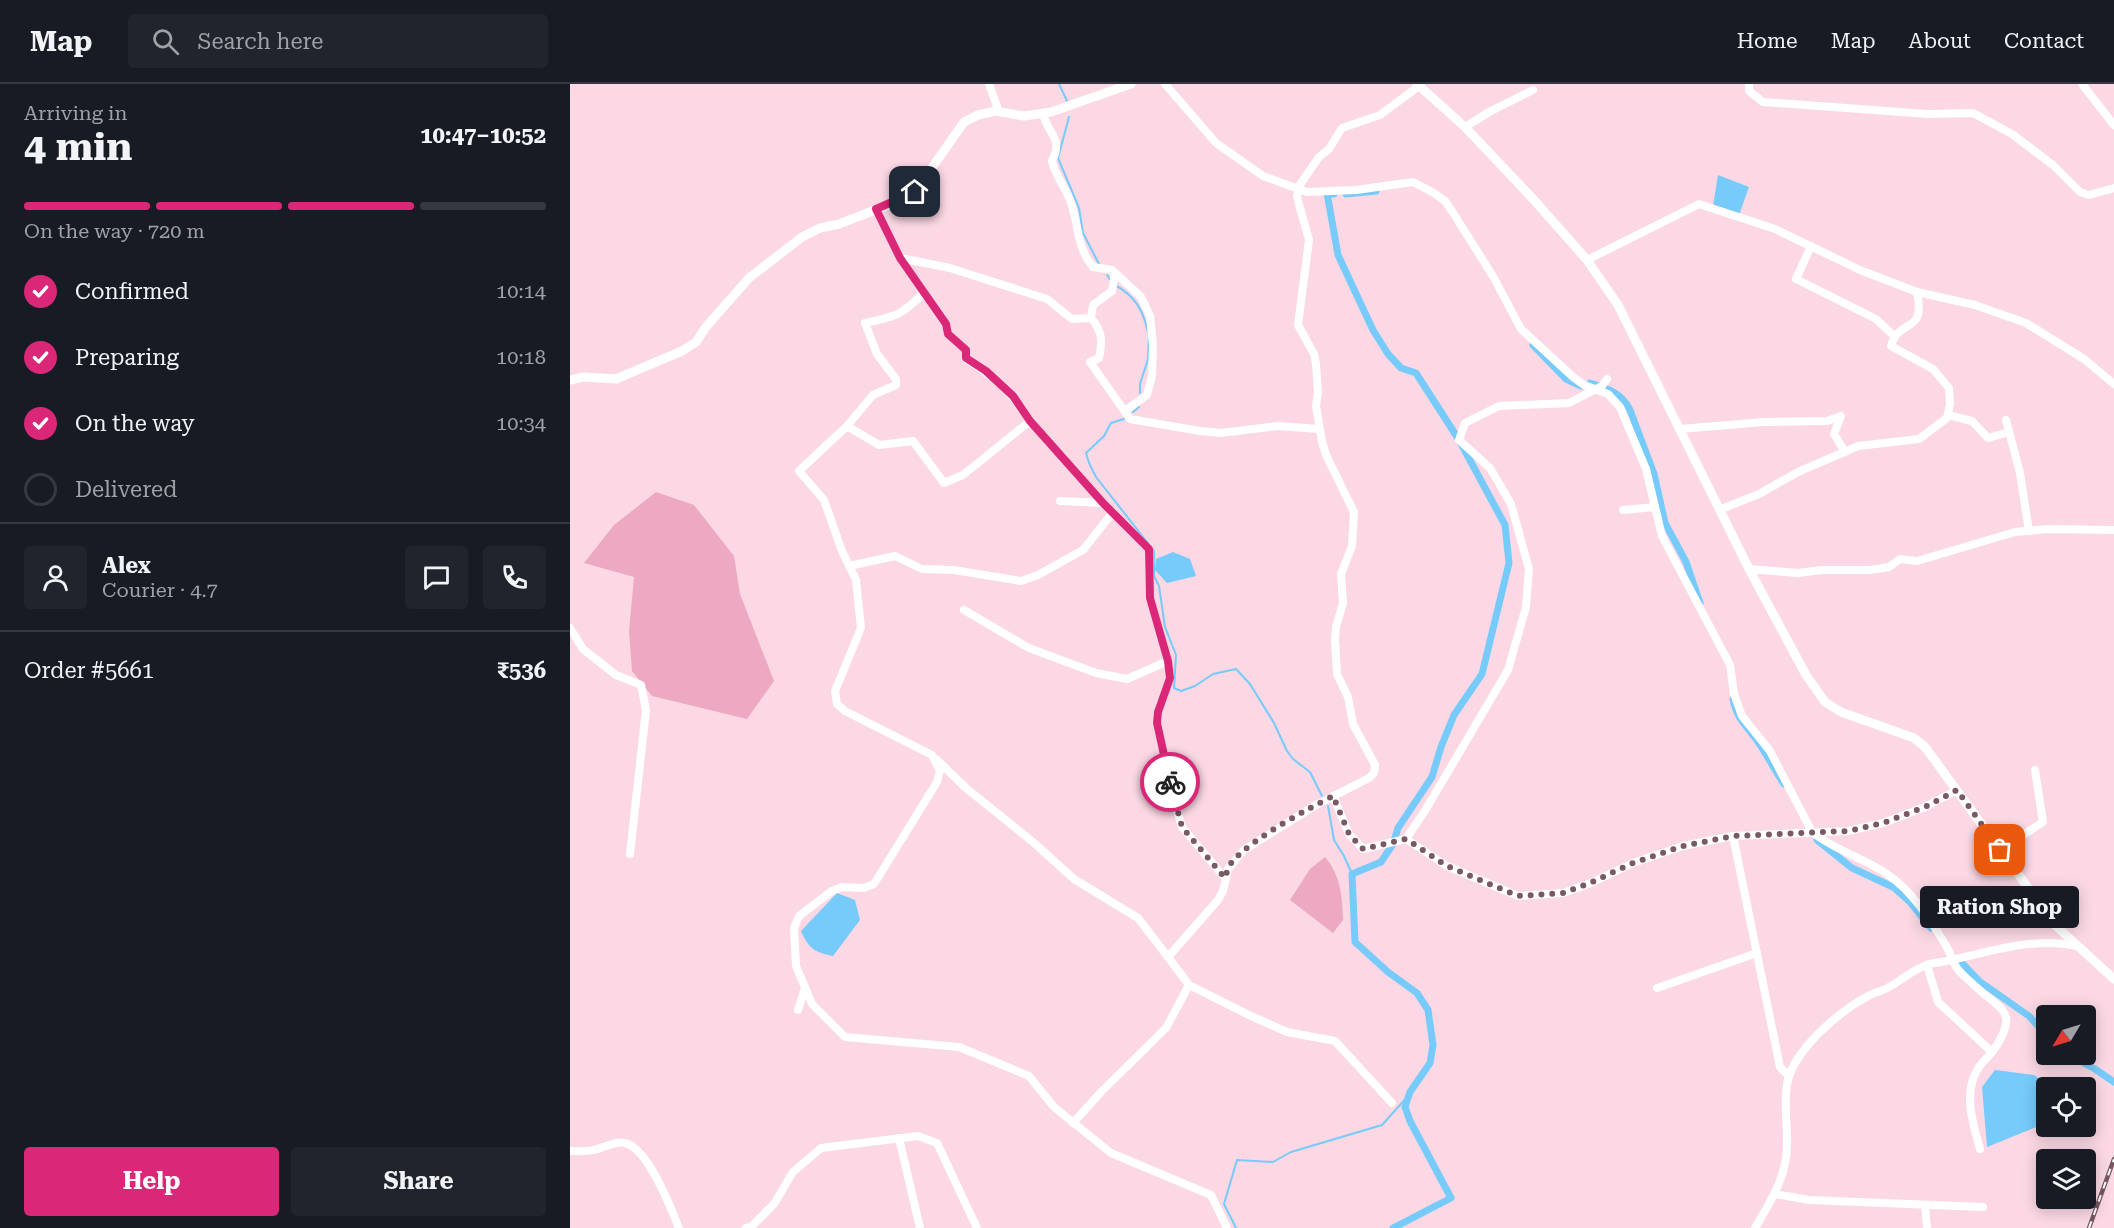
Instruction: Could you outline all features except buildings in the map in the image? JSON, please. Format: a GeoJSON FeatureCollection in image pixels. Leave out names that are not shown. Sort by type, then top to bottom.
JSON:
{"type":"FeatureCollection","features":[{"type":"Feature","properties":{"kind":"street"},"geometry":{"type":"LineString","coordinates":[[989,84],[999,112]]}},
{"type":"Feature","properties":{"kind":"street"},"geometry":{"type":"LineString","coordinates":[[570,380],[583,377],[616,379],[682,351],[696,342],[748,278],[802,237],[915,192],[964,122],[986,113],[999,112],[1024,116],[1043,113],[1076,105],[1131,84]]}},
{"type":"Feature","properties":{"kind":"street"},"geometry":{"type":"LineString","coordinates":[[1165,84],[1216,143],[1263,176],[1307,192],[1356,190],[1413,182],[1434,193],[1445,201],[1452,211],[1494,278],[1521,329],[1573,377],[1584,385],[1608,394],[1620,407],[1646,469],[1662,536],[1730,665],[1734,694],[1742,716],[1770,751],[1812,832],[1822,840],[1888,875],[1909,893],[1935,928],[1961,973],[1999,1006],[2006,1015],[2007,1022],[2004,1031],[1992,1052],[1978,1069],[1970,1092],[1972,1118],[1980,1149]]}},
{"type":"Feature","properties":{"kind":"street"},"geometry":{"type":"LineString","coordinates":[[1749,84],[1749,91],[1763,102],[1928,114],[1974,113],[2012,134],[2053,165],[2080,192],[2089,195],[2114,188]]}},
{"type":"Feature","properties":{"kind":"street"},"geometry":{"type":"LineString","coordinates":[[2082,84],[2114,125]]}},
{"type":"Feature","properties":{"kind":"street"},"geometry":{"type":"LineString","coordinates":[[1168,957],[1218,900],[1232,862],[1244,850],[1282,825],[1369,778],[1376,770],[1353,724],[1348,697],[1337,674],[1335,640],[1343,603],[1341,573],[1353,546],[1354,513],[1326,455],[1316,406],[1318,392],[1314,354],[1298,325],[1309,240],[1298,197],[1307,174],[1319,157],[1329,149],[1342,128],[1380,115],[1418,85],[1466,127],[1587,260],[1618,305],[1749,569],[1806,675],[1825,702],[1841,712],[1914,738],[1925,747],[2056,926],[2114,979]]}},
{"type":"Feature","properties":{"kind":"street"},"geometry":{"type":"LineString","coordinates":[[1466,127],[1489,112],[1533,90]]}},
{"type":"Feature","properties":{"kind":"street"},"geometry":{"type":"LineString","coordinates":[[1043,113],[1044,123],[1054,135],[1056,152],[1052,161],[1055,173],[1071,201],[1085,258],[1093,267],[1112,270],[1141,297],[1150,316],[1153,345],[1152,376],[1147,394],[1125,411]]}},
{"type":"Feature","properties":{"kind":"street"},"geometry":{"type":"LineString","coordinates":[[1587,260],[1699,204],[1775,229],[1860,270],[1917,292],[1975,305],[2026,324],[2084,359],[2114,384]]}},
{"type":"Feature","properties":{"kind":"street"},"geometry":{"type":"LineString","coordinates":[[876,209],[900,258],[946,324],[948,334],[966,350],[966,358],[986,371],[1013,396],[1030,421],[1103,503],[1149,549],[1150,598],[1168,661],[1170,678],[1158,712],[1157,723],[1177,811],[1182,827],[1225,878]]}},
{"type":"Feature","properties":{"kind":"street"},"geometry":{"type":"LineString","coordinates":[[1811,246],[1796,279],[1876,320],[1894,336]]}},
{"type":"Feature","properties":{"kind":"street"},"geometry":{"type":"LineString","coordinates":[[900,258],[950,268],[1047,298],[1072,320],[1091,318]]}},
{"type":"Feature","properties":{"kind":"street"},"geometry":{"type":"LineString","coordinates":[[1115,273],[1112,291],[1093,305],[1091,318],[1100,329],[1102,345],[1100,358],[1090,362],[1130,419],[1221,433],[1278,426],[1319,429]]}},
{"type":"Feature","properties":{"kind":"street"},"geometry":{"type":"LineString","coordinates":[[1719,510],[1760,494],[1798,472],[1858,446],[1919,439],[1947,418],[1950,404],[1949,388],[1933,369],[1891,346],[1894,336],[1917,320],[1921,309],[1917,292]]}},
{"type":"Feature","properties":{"kind":"street"},"geometry":{"type":"LineString","coordinates":[[924,293],[894,317],[865,323],[877,354],[896,378],[896,385],[873,395],[847,426],[799,471],[824,500],[856,580],[861,628],[835,691],[837,704],[845,711],[932,755],[966,788],[1033,842],[1074,879],[1138,918],[1189,985],[1287,1032],[1335,1041],[1392,1103]]}},
{"type":"Feature","properties":{"kind":"street"},"geometry":{"type":"LineString","coordinates":[[1333,796],[1349,834],[1363,849],[1406,839],[1508,670],[1526,607],[1529,569],[1511,504],[1490,468],[1459,440],[1465,423],[1498,406],[1569,403],[1595,389],[1607,379]]}},
{"type":"Feature","properties":{"kind":"street"},"geometry":{"type":"LineString","coordinates":[[1948,415],[1972,421],[1988,438],[2009,432]]}},
{"type":"Feature","properties":{"kind":"street"},"geometry":{"type":"LineString","coordinates":[[1680,429],[1764,422],[1827,421],[1841,416],[1834,434],[1845,452]]}},
{"type":"Feature","properties":{"kind":"street"},"geometry":{"type":"LineString","coordinates":[[2006,420],[2020,473],[2029,531]]}},
{"type":"Feature","properties":{"kind":"street"},"geometry":{"type":"LineString","coordinates":[[847,426],[879,445],[913,441],[944,483],[963,475],[1030,421]]}},
{"type":"Feature","properties":{"kind":"street"},"geometry":{"type":"LineString","coordinates":[[1060,501],[1103,503]]}},
{"type":"Feature","properties":{"kind":"street"},"geometry":{"type":"LineString","coordinates":[[1623,510],[1655,507]]}},
{"type":"Feature","properties":{"kind":"street"},"geometry":{"type":"LineString","coordinates":[[849,566],[895,556],[922,569],[954,570],[1021,581],[1038,575],[1083,550],[1113,512]]}},
{"type":"Feature","properties":{"kind":"street"},"geometry":{"type":"LineString","coordinates":[[1749,569],[1798,573],[1822,570],[1870,570],[1889,567],[1900,559],[1917,561],[2000,536],[2029,531],[2114,530]]}},
{"type":"Feature","properties":{"kind":"street"},"geometry":{"type":"LineString","coordinates":[[964,610],[1029,648],[1095,673],[1127,679],[1168,661]]}},
{"type":"Feature","properties":{"kind":"street"},"geometry":{"type":"LineString","coordinates":[[570,628],[583,649],[616,675],[641,685],[646,710],[630,854]]}},
{"type":"Feature","properties":{"kind":"street"},"geometry":{"type":"LineString","coordinates":[[932,755],[939,771],[938,782],[874,884],[864,888],[842,887],[832,891],[799,916],[794,928],[796,966],[812,1004],[845,1037],[959,1047],[1029,1076],[1054,1107],[1111,1153],[1210,1195],[1227,1228]]}},
{"type":"Feature","properties":{"kind":"street"},"geometry":{"type":"LineString","coordinates":[[2000,850],[2043,822],[2035,770]]}},
{"type":"Feature","properties":{"kind":"street"},"geometry":{"type":"LineString","coordinates":[[1406,839],[1447,866],[1518,896],[1563,893],[1633,863],[1683,846],[1733,836],[1848,831],[1883,823],[1925,807],[1957,790]]}},
{"type":"Feature","properties":{"kind":"street"},"geometry":{"type":"LineString","coordinates":[[1733,836],[1780,1067],[1789,1076]]}},
{"type":"Feature","properties":{"kind":"street"},"geometry":{"type":"LineString","coordinates":[[1755,1228],[1782,1177],[1786,1155],[1789,1076],[1807,1046],[1836,1018],[1870,995],[1886,989],[1927,964],[1954,960],[1994,949],[2029,944],[2059,942],[2078,946]]}},
{"type":"Feature","properties":{"kind":"street"},"geometry":{"type":"LineString","coordinates":[[1657,988],[1757,953]]}},
{"type":"Feature","properties":{"kind":"street"},"geometry":{"type":"LineString","coordinates":[[1927,964],[1938,1002],[1992,1052]]}},
{"type":"Feature","properties":{"kind":"street"},"geometry":{"type":"LineString","coordinates":[[1073,1123],[1166,1028],[1189,985]]}},
{"type":"Feature","properties":{"kind":"street"},"geometry":{"type":"LineString","coordinates":[[798,1010],[805,988]]}},
{"type":"Feature","properties":{"kind":"street"},"geometry":{"type":"LineString","coordinates":[[746,1228],[751,1227],[774,1204],[793,1172],[821,1148],[918,1136],[937,1143],[977,1228]]}},
{"type":"Feature","properties":{"kind":"street"},"geometry":{"type":"LineString","coordinates":[[899,1138],[920,1228]]}},
{"type":"Feature","properties":{"kind":"street"},"geometry":{"type":"LineString","coordinates":[[570,1151],[595,1150],[620,1143],[632,1146],[655,1173],[679,1228]]}},
{"type":"Feature","properties":{"kind":"street"},"geometry":{"type":"LineString","coordinates":[[1775,1194],[1809,1200],[1983,1207]]}},
{"type":"Feature","properties":{"kind":"street"},"geometry":{"type":"LineString","coordinates":[[1925,1205],[1927,1228]]}},
{"type":"Feature","properties":{"kind":"shaded area"},"geometry":{"type":"Polygon","coordinates":[[[656,492],[694,505],[734,556],[740,594],[774,681],[747,719],[652,696],[632,671],[629,631],[634,577],[584,563],[614,525],[656,492]]]}},
{"type":"Feature","properties":{"kind":"shaded area"},"geometry":{"type":"Polygon","coordinates":[[[1325,857],[1340,887],[1342,903],[1343,920],[1333,933],[1290,900],[1310,869],[1325,857]]]}},
{"type":"Feature","properties":{"kind":"water"},"geometry":{"type":"Polygon","coordinates":[[[1718,175],[1749,187],[1738,218],[1713,206],[1718,175]]]}},
{"type":"Feature","properties":{"kind":"water"},"geometry":{"type":"Polygon","coordinates":[[[1173,552],[1190,559],[1196,576],[1167,583],[1155,570],[1156,559],[1173,552]]]}},
{"type":"Feature","properties":{"kind":"water"},"geometry":{"type":"Polygon","coordinates":[[[837,893],[855,900],[860,920],[833,956],[813,949],[801,931],[837,893]]]}},
{"type":"Feature","properties":{"kind":"water"},"geometry":{"type":"Polygon","coordinates":[[[1995,1070],[2037,1077],[2036,1127],[1987,1147],[1982,1087],[1995,1070]]]}},
{"type":"Feature","properties":{"kind":"waterway"},"geometry":{"type":"LineString","coordinates":[[1059,84],[1068,103]]}},
{"type":"Feature","properties":{"kind":"waterway"},"geometry":{"type":"LineString","coordinates":[[1069,117],[1058,158],[1079,208],[1083,233],[1099,264]]}},
{"type":"Feature","properties":{"kind":"waterway"},"geometry":{"type":"LineString","coordinates":[[1346,194],[1376,191]]}},
{"type":"Feature","properties":{"kind":"waterway"},"geometry":{"type":"LineString","coordinates":[[1334,194],[1327,193],[1338,255],[1373,330],[1388,354],[1401,368],[1416,373],[1459,440],[1505,525],[1509,563],[1482,674],[1454,715],[1432,777],[1398,828],[1395,838]]}},
{"type":"Feature","properties":{"kind":"waterway"},"geometry":{"type":"LineString","coordinates":[[1107,275],[1111,281]]}},
{"type":"Feature","properties":{"kind":"waterway"},"geometry":{"type":"LineString","coordinates":[[1115,285],[1137,304],[1148,332]]}},
{"type":"Feature","properties":{"kind":"waterway"},"geometry":{"type":"LineString","coordinates":[[1140,393],[1140,384],[1148,359],[1149,338]]}},
{"type":"Feature","properties":{"kind":"waterway"},"geometry":{"type":"LineString","coordinates":[[1533,345],[1566,379],[1581,386]]}},
{"type":"Feature","properties":{"kind":"waterway"},"geometry":{"type":"LineString","coordinates":[[1590,383],[1608,389],[1627,404],[1654,474],[1665,523],[1686,562],[1700,603]]}},
{"type":"Feature","properties":{"kind":"waterway"},"geometry":{"type":"LineString","coordinates":[[1133,412],[1139,407]]}},
{"type":"Feature","properties":{"kind":"waterway"},"geometry":{"type":"LineString","coordinates":[[1124,419],[1111,423],[1104,436],[1086,453],[1096,477],[1154,551],[1154,576],[1159,586],[1165,627],[1176,655],[1174,688],[1181,691],[1195,686],[1213,674],[1236,669],[1250,684],[1274,723],[1287,751],[1293,759],[1310,772],[1322,796]]}},
{"type":"Feature","properties":{"kind":"waterway"},"geometry":{"type":"LineString","coordinates":[[1733,699],[1739,716],[1760,744],[1784,784]]}},
{"type":"Feature","properties":{"kind":"waterway"},"geometry":{"type":"LineString","coordinates":[[1328,806],[1334,840],[1352,874]]}},
{"type":"Feature","properties":{"kind":"waterway"},"geometry":{"type":"LineString","coordinates":[[1817,840],[1852,868],[1893,887],[1910,902],[1931,928]]}},
{"type":"Feature","properties":{"kind":"waterway"},"geometry":{"type":"LineString","coordinates":[[1393,844],[1381,862],[1352,874],[1355,942],[1388,972],[1417,993],[1428,1010],[1433,1045],[1430,1063],[1410,1092],[1405,1107],[1410,1121],[1451,1198],[1393,1228]]}},
{"type":"Feature","properties":{"kind":"waterway"},"geometry":{"type":"LineString","coordinates":[[1961,962],[1979,981],[2029,1016],[2036,1024]]}},
{"type":"Feature","properties":{"kind":"waterway"},"geometry":{"type":"LineString","coordinates":[[2088,1065],[2114,1082]]}},
{"type":"Feature","properties":{"kind":"waterway"},"geometry":{"type":"LineString","coordinates":[[1236,1228],[1224,1204],[1237,1160],[1273,1162],[1291,1152],[1382,1125],[1409,1095]]}},
{"type":"Feature","properties":{"kind":"railway"},"geometry":{"type":"LineString","coordinates":[[2089,1228],[2114,1159]]}},
{"type":"Feature","properties":{"kind":"way so far"},"geometry":{"type":"LineString","coordinates":[[1170,782],[1182,827],[1225,878],[1232,862],[1244,850],[1333,796],[1349,834],[1363,849],[1406,839],[1447,866],[1518,896],[1563,893],[1633,863],[1683,846],[1733,836],[1831,833],[1883,823],[1925,807],[1957,790],[2000,850]]}},
{"type":"Feature","properties":{"kind":"place","name":"Ration Shop"},"geometry":{"type":"Point","coordinates":[2000,850]}},
{"type":"Feature","properties":{"kind":"route"},"geometry":{"type":"LineString","coordinates":[[915,192],[876,209],[900,258],[946,324],[948,334],[966,350],[966,358],[986,371],[1013,396],[1030,421],[1103,503],[1149,549],[1150,598],[1168,661],[1170,678],[1158,712],[1157,723],[1170,782]]}}]}
